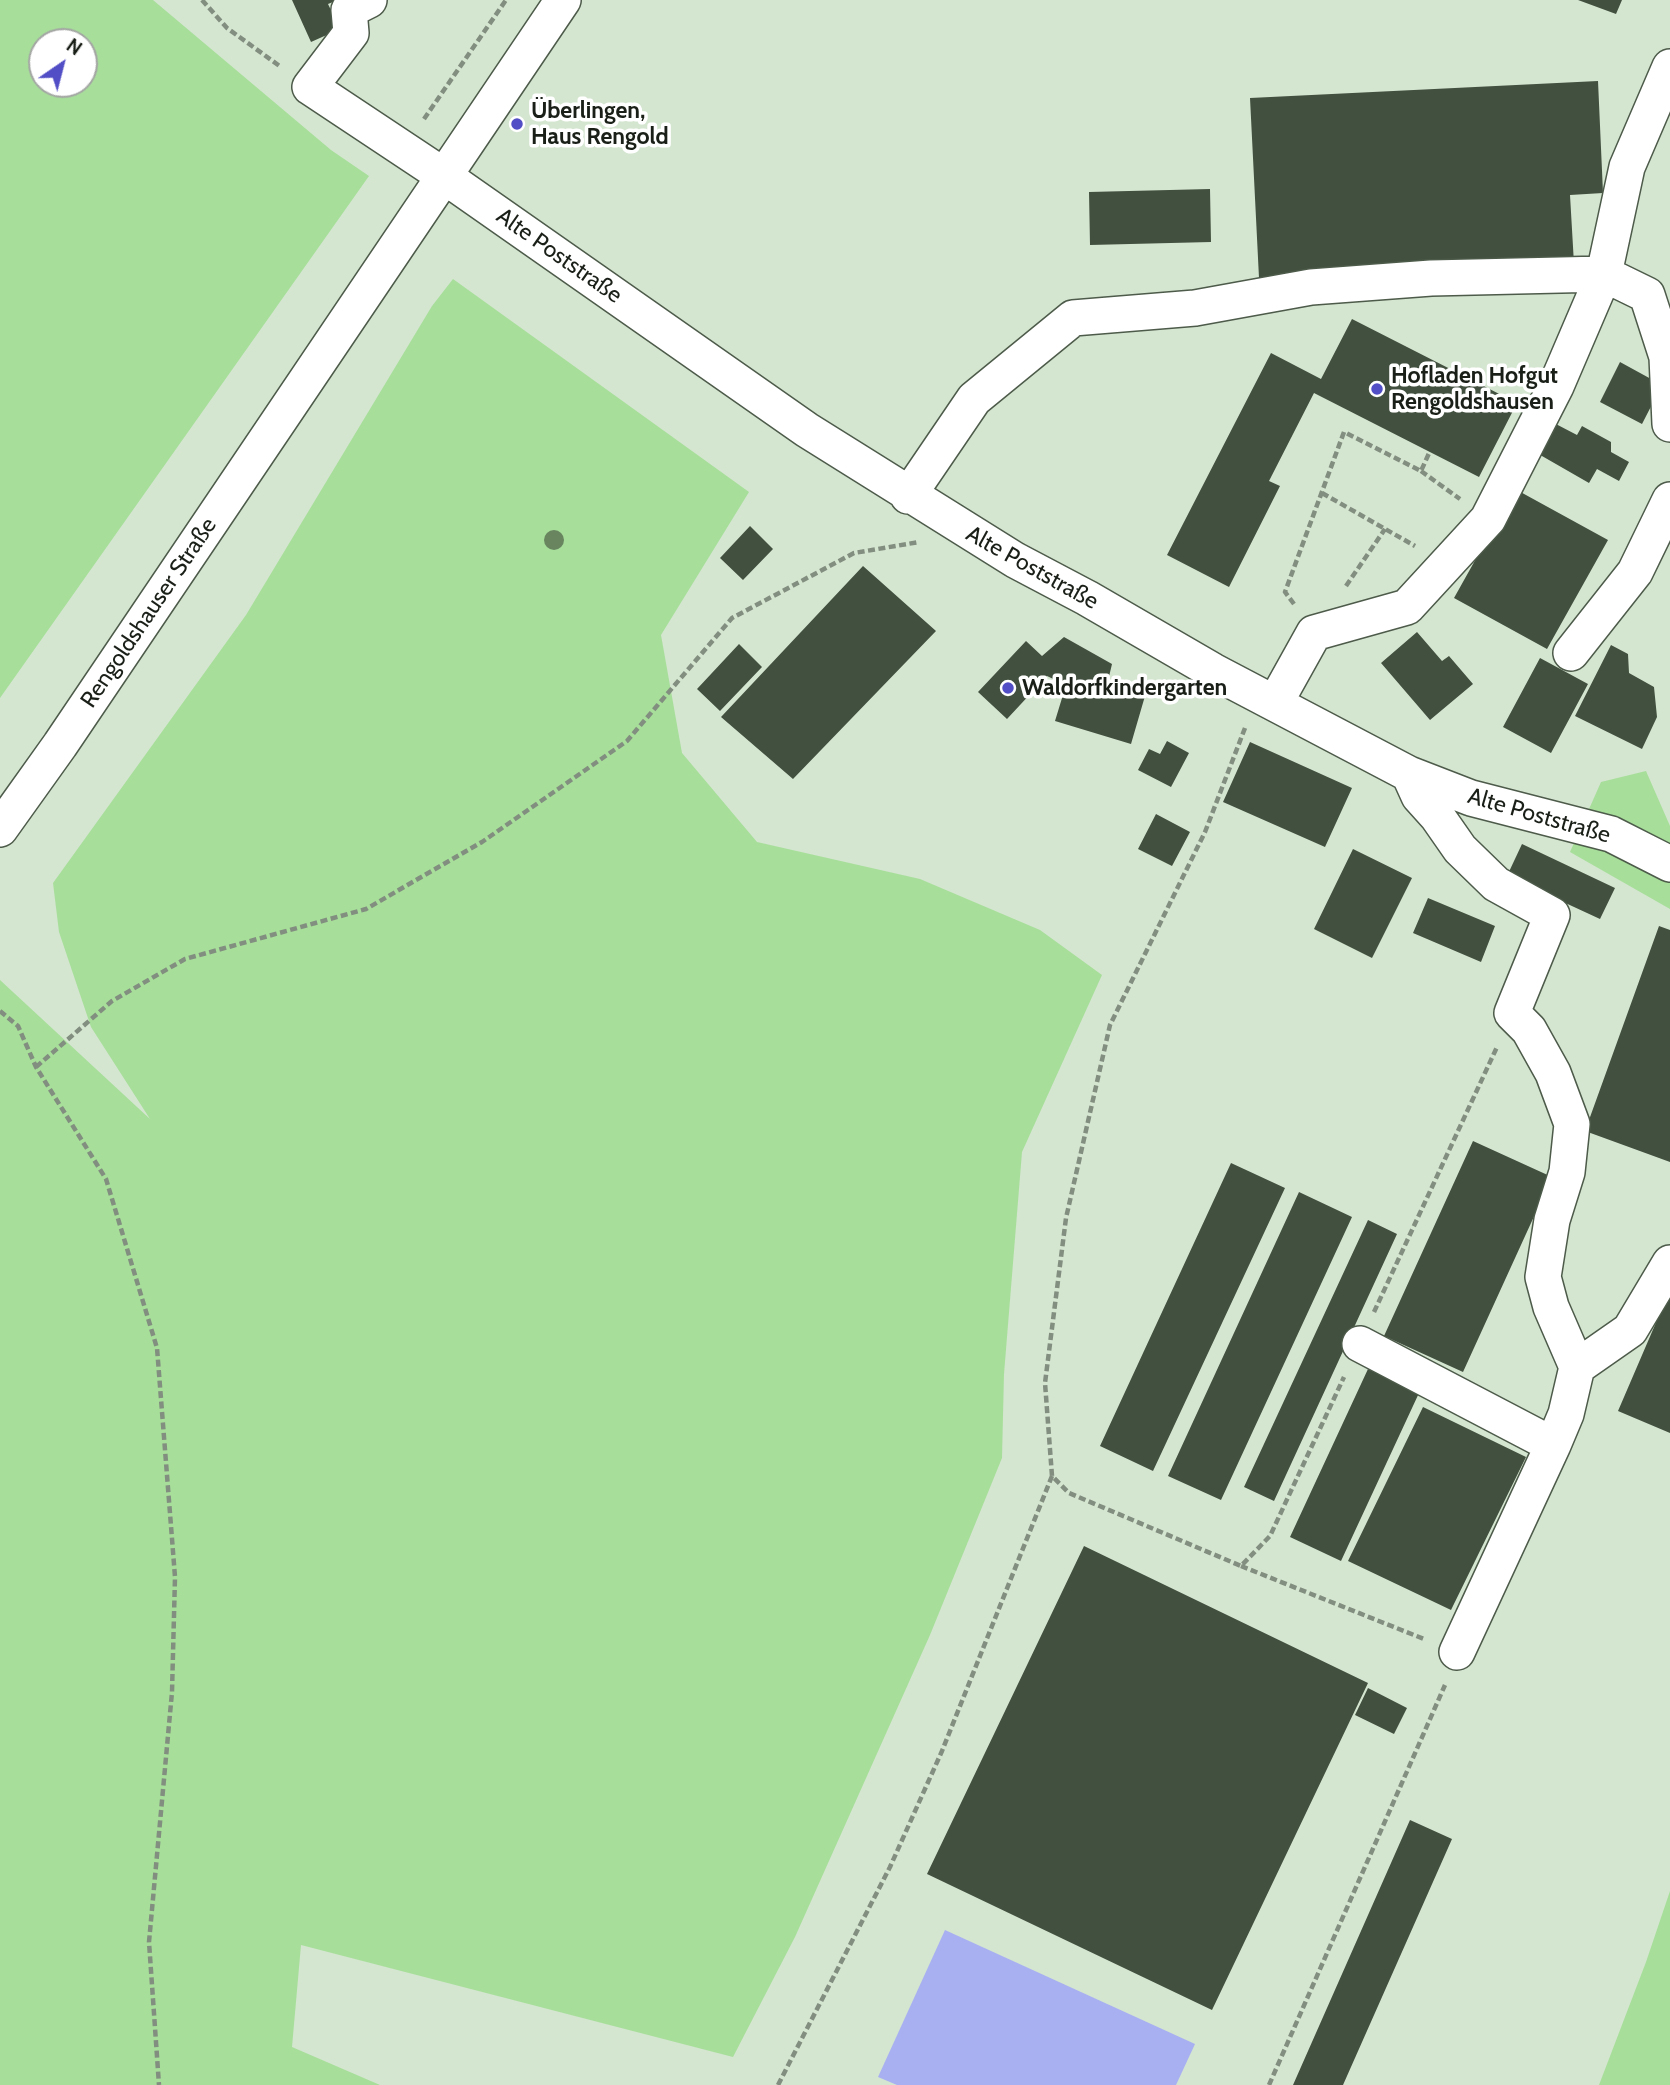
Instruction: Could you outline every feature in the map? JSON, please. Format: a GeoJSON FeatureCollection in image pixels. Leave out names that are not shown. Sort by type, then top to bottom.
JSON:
{"type":"FeatureCollection","features":[{"type":"Feature","properties":{"kind":"street"},"geometry":{"type":"LineString","coordinates":[[310,87],[351,33],[349,10],[369,0]]}},
{"type":"Feature","properties":{"kind":"street","name":"Rengoldshauser Straße"},"geometry":{"type":"LineString","coordinates":[[0,830],[562,0]]}},
{"type":"Feature","properties":{"kind":"street"},"geometry":{"type":"LineString","coordinates":[[1275,703],[1314,633],[1407,607],[1488,519],[1556,386],[1604,274],[1627,167],[1670,67]]}},
{"type":"Feature","properties":{"kind":"street","name":"Alte Poststraße"},"geometry":{"type":"LineString","coordinates":[[310,87],[444,176],[773,407],[908,496],[1014,560],[1087,598],[1213,671],[1409,774],[1471,798],[1611,834],[1670,864]]}},
{"type":"Feature","properties":{"kind":"street"},"geometry":{"type":"LineString","coordinates":[[908,496],[974,400],[1073,318],[1195,307],[1311,287],[1431,278],[1604,274],[1647,295],[1667,357],[1670,424]]}},
{"type":"Feature","properties":{"kind":"street"},"geometry":{"type":"LineString","coordinates":[[1571,653],[1635,572],[1670,500]]}},
{"type":"Feature","properties":{"kind":"street"},"geometry":{"type":"LineString","coordinates":[[1409,774],[1419,796],[1460,849],[1496,884],[1552,915],[1513,1013],[1530,1030],[1553,1073],[1572,1124],[1567,1172],[1552,1220],[1543,1277],[1551,1307],[1577,1367],[1566,1414],[1553,1445],[1457,1652]]}},
{"type":"Feature","properties":{"kind":"street"},"geometry":{"type":"LineString","coordinates":[[1577,1367],[1630,1330],[1670,1264]]}},
{"type":"Feature","properties":{"kind":"street"},"geometry":{"type":"LineString","coordinates":[[1360,1344],[1553,1445]]}},
{"type":"Feature","properties":{"kind":"path"},"geometry":{"type":"LineString","coordinates":[[202,0],[227,28],[310,87]]}},
{"type":"Feature","properties":{"kind":"path"},"geometry":{"type":"LineString","coordinates":[[437,102],[506,0]]}},
{"type":"Feature","properties":{"kind":"path"},"geometry":{"type":"LineString","coordinates":[[1385,529],[1314,633],[1285,592],[1344,432],[1421,471],[1488,519]]}},
{"type":"Feature","properties":{"kind":"path"},"geometry":{"type":"LineString","coordinates":[[1421,471],[1430,451]]}},
{"type":"Feature","properties":{"kind":"path"},"geometry":{"type":"LineString","coordinates":[[1322,493],[1447,564]]}},
{"type":"Feature","properties":{"kind":"path"},"geometry":{"type":"LineString","coordinates":[[36,1067],[112,1001],[185,960],[366,909],[482,842],[627,741],[732,618],[854,553],[936,539],[946,519]]}},
{"type":"Feature","properties":{"kind":"path"},"geometry":{"type":"LineString","coordinates":[[778,2085],[890,1867],[942,1751],[1052,1476],[1045,1383],[1066,1218],[1110,1025],[1205,832],[1246,725],[1275,703]]}},
{"type":"Feature","properties":{"kind":"path"},"geometry":{"type":"LineString","coordinates":[[0,1011],[18,1026],[36,1067],[106,1179],[158,1348],[175,1577],[172,1692],[149,1942],[159,2085]]}},
{"type":"Feature","properties":{"kind":"path"},"geometry":{"type":"LineString","coordinates":[[1241,1566],[1270,1536],[1513,1013]]}},
{"type":"Feature","properties":{"kind":"path"},"geometry":{"type":"LineString","coordinates":[[1052,1476],[1069,1493],[1241,1566],[1457,1652],[1455,1662],[1269,2085]]}},
{"type":"Feature","properties":{"kind":"green space"},"geometry":{"type":"Polygon","coordinates":[[[0,0],[153,0],[331,150],[369,176],[0,698],[0,0]]]}},
{"type":"Feature","properties":{"kind":"green space"},"geometry":{"type":"Polygon","coordinates":[[[453,279],[749,492],[661,635],[682,753],[757,842],[920,879],[1040,930],[1102,975],[1022,1152],[1004,1374],[1002,1458],[930,1635],[795,1937],[733,2057],[301,1945],[292,2047],[380,2085],[0,2085],[0,980],[150,1119],[91,1027],[59,932],[53,883],[246,615],[432,306],[453,279]]]}},
{"type":"Feature","properties":{"kind":"green space"},"geometry":{"type":"Polygon","coordinates":[[[1646,771],[1670,826],[1670,909],[1570,852],[1601,782],[1646,771]]]}},
{"type":"Feature","properties":{"kind":"green space"},"geometry":{"type":"Polygon","coordinates":[[[1670,1891],[1670,2085],[1599,2085],[1646,1962],[1670,1891]]]}},
{"type":"Feature","properties":{"kind":"water"},"geometry":{"type":"Polygon","coordinates":[[[945,1930],[1195,2044],[1176,2085],[897,2085],[878,2077],[945,1930]]]}},
{"type":"Feature","properties":{"kind":"building"},"geometry":{"type":"Polygon","coordinates":[[[292,0],[338,0],[328,4],[340,29],[311,42],[292,0]]]}},
{"type":"Feature","properties":{"kind":"building"},"geometry":{"type":"Polygon","coordinates":[[[1578,0],[1622,0],[1616,14],[1578,0]]]}},
{"type":"Feature","properties":{"kind":"building"},"geometry":{"type":"Polygon","coordinates":[[[1598,81],[1603,193],[1570,195],[1574,264],[1259,278],[1250,98],[1598,81]]]}},
{"type":"Feature","properties":{"kind":"building"},"geometry":{"type":"Polygon","coordinates":[[[1210,189],[1211,242],[1090,245],[1089,192],[1210,189]]]}},
{"type":"Feature","properties":{"kind":"building"},"geometry":{"type":"Polygon","coordinates":[[[1352,319],[1517,403],[1479,477],[1314,393],[1269,481],[1280,486],[1229,587],[1167,555],[1271,353],[1321,379],[1352,319]]]}},
{"type":"Feature","properties":{"kind":"building"},"geometry":{"type":"Polygon","coordinates":[[[1620,362],[1662,385],[1642,424],[1600,402],[1620,362]]]}},
{"type":"Feature","properties":{"kind":"building"},"geometry":{"type":"Polygon","coordinates":[[[1552,422],[1577,435],[1582,426],[1611,442],[1611,452],[1629,462],[1619,481],[1597,469],[1589,483],[1535,452],[1552,422]]]}},
{"type":"Feature","properties":{"kind":"building"},"geometry":{"type":"Polygon","coordinates":[[[1515,489],[1608,540],[1547,649],[1454,598],[1515,489]]]}},
{"type":"Feature","properties":{"kind":"building"},"geometry":{"type":"Polygon","coordinates":[[[750,526],[773,549],[743,580],[720,558],[750,526]]]}},
{"type":"Feature","properties":{"kind":"building"},"geometry":{"type":"Polygon","coordinates":[[[863,566],[936,631],[793,779],[721,717],[863,566]]]}},
{"type":"Feature","properties":{"kind":"building"},"geometry":{"type":"Polygon","coordinates":[[[1417,632],[1442,661],[1449,656],[1473,684],[1430,720],[1381,663],[1417,632]]]}},
{"type":"Feature","properties":{"kind":"building","name":"Waldorfkindergarten"},"geometry":{"type":"Polygon","coordinates":[[[1064,637],[1112,664],[1107,685],[1145,696],[1131,744],[1055,721],[1066,685],[1047,676],[1007,719],[978,692],[1026,641],[1042,656],[1064,637]]]}},
{"type":"Feature","properties":{"kind":"building"},"geometry":{"type":"Polygon","coordinates":[[[739,644],[762,667],[720,711],[697,689],[739,644]]]}},
{"type":"Feature","properties":{"kind":"building"},"geometry":{"type":"Polygon","coordinates":[[[1611,645],[1628,654],[1629,673],[1654,687],[1657,717],[1642,749],[1575,716],[1611,645]]]}},
{"type":"Feature","properties":{"kind":"building"},"geometry":{"type":"Polygon","coordinates":[[[1540,658],[1588,684],[1551,753],[1503,727],[1540,658]]]}},
{"type":"Feature","properties":{"kind":"building"},"geometry":{"type":"Polygon","coordinates":[[[1167,741],[1189,753],[1171,787],[1138,770],[1149,749],[1160,754],[1167,741]]]}},
{"type":"Feature","properties":{"kind":"building"},"geometry":{"type":"Polygon","coordinates":[[[1250,742],[1352,788],[1325,847],[1223,802],[1250,742]]]}},
{"type":"Feature","properties":{"kind":"building"},"geometry":{"type":"Polygon","coordinates":[[[1156,814],[1190,832],[1172,866],[1138,849],[1156,814]]]}},
{"type":"Feature","properties":{"kind":"building"},"geometry":{"type":"Polygon","coordinates":[[[1522,844],[1615,888],[1600,919],[1507,876],[1522,844]]]}},
{"type":"Feature","properties":{"kind":"building"},"geometry":{"type":"Polygon","coordinates":[[[1353,849],[1412,878],[1372,958],[1314,929],[1353,849]]]}},
{"type":"Feature","properties":{"kind":"building"},"geometry":{"type":"Polygon","coordinates":[[[1428,898],[1495,926],[1481,962],[1413,933],[1428,898]]]}},
{"type":"Feature","properties":{"kind":"building"},"geometry":{"type":"Polygon","coordinates":[[[1659,926],[1670,930],[1670,1162],[1585,1131],[1659,926]]]}},
{"type":"Feature","properties":{"kind":"building"},"geometry":{"type":"Polygon","coordinates":[[[1473,1141],[1552,1177],[1463,1372],[1384,1336],[1473,1141]]]}},
{"type":"Feature","properties":{"kind":"building"},"geometry":{"type":"Polygon","coordinates":[[[1231,1163],[1285,1188],[1153,1471],[1100,1446],[1231,1163]]]}},
{"type":"Feature","properties":{"kind":"building"},"geometry":{"type":"Polygon","coordinates":[[[1299,1192],[1352,1217],[1221,1500],[1168,1476],[1299,1192]]]}},
{"type":"Feature","properties":{"kind":"building"},"geometry":{"type":"Polygon","coordinates":[[[1368,1220],[1397,1234],[1274,1501],[1244,1487],[1368,1220]]]}},
{"type":"Feature","properties":{"kind":"building"},"geometry":{"type":"Polygon","coordinates":[[[1670,1290],[1670,1433],[1618,1411],[1670,1290]]]}},
{"type":"Feature","properties":{"kind":"building"},"geometry":{"type":"Polygon","coordinates":[[[1368,1369],[1419,1393],[1341,1561],[1290,1537],[1368,1369]]]}},
{"type":"Feature","properties":{"kind":"building"},"geometry":{"type":"Polygon","coordinates":[[[1423,1407],[1526,1457],[1451,1610],[1348,1561],[1423,1407]]]}},
{"type":"Feature","properties":{"kind":"building"},"geometry":{"type":"Polygon","coordinates":[[[1084,1546],[1368,1683],[1212,2010],[927,1874],[1084,1546]]]}},
{"type":"Feature","properties":{"kind":"building"},"geometry":{"type":"Polygon","coordinates":[[[1368,1688],[1407,1708],[1394,1734],[1355,1715],[1368,1688]]]}},
{"type":"Feature","properties":{"kind":"building"},"geometry":{"type":"Polygon","coordinates":[[[1410,1820],[1452,1839],[1343,2085],[1293,2085],[1410,1820]]]}},
{"type":"Feature","properties":{"kind":"place","name":"Überlingen, Haus Rengold"},"geometry":{"type":"Point","coordinates":[517,124]}},
{"type":"Feature","properties":{"kind":"place","name":"Hofladen Hofgut Rengoldshausen"},"geometry":{"type":"Point","coordinates":[1377,389]}},
{"type":"Feature","properties":{"kind":"place","name":"Waldorfkindergarten"},"geometry":{"type":"Point","coordinates":[1008,688]}}]}
